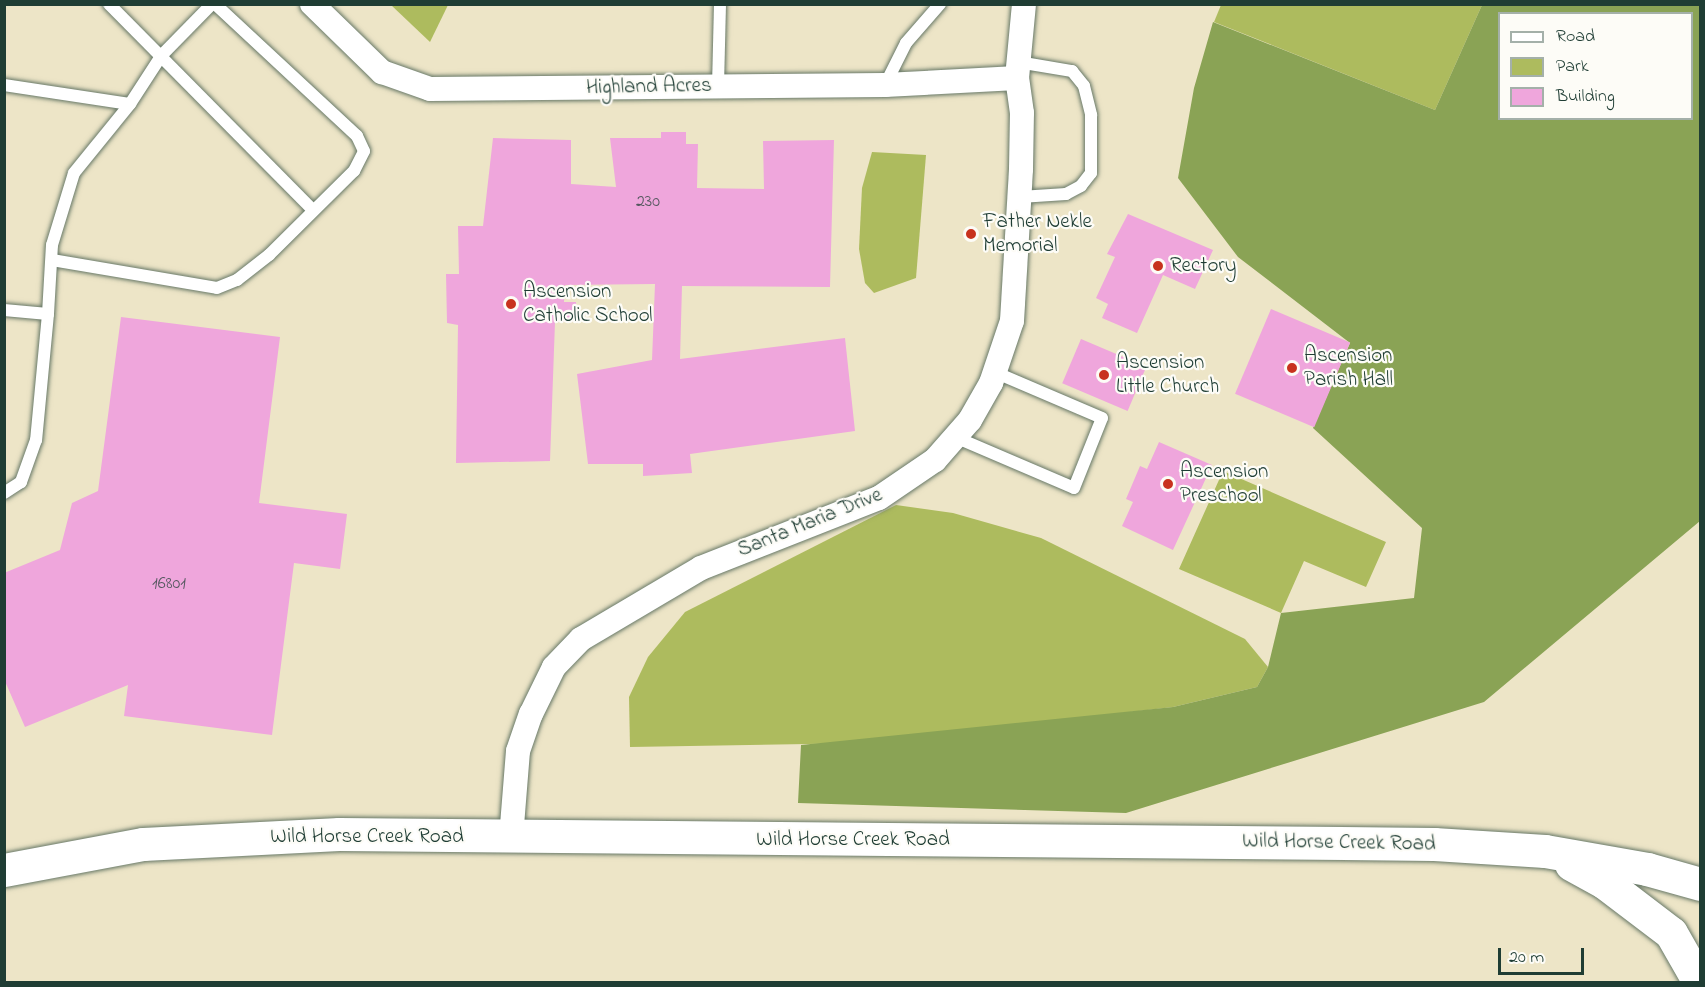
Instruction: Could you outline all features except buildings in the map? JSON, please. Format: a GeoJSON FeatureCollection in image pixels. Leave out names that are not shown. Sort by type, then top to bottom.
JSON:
{"type":"FeatureCollection","features":[{"type":"Feature","properties":{"kind":"main road","name":"Wild Horse Creek Road"},"geometry":{"type":"LineString","coordinates":[[4,870],[38,861],[143,844],[244,837],[1434,844],[1545,851],[1647,869],[1701,884]]}},
{"type":"Feature","properties":{"kind":"main road"},"geometry":{"type":"LineString","coordinates":[[1545,851],[1604,882],[1671,933],[1700,982]]}},
{"type":"Feature","properties":{"kind":"main road"},"geometry":{"type":"LineString","coordinates":[[4,860],[38,861]]}},
{"type":"Feature","properties":{"kind":"main road"},"geometry":{"type":"LineString","coordinates":[[4,882],[38,861]]}},
{"type":"Feature","properties":{"kind":"street","name":"Highland Acres"},"geometry":{"type":"LineString","coordinates":[[312,4],[382,72],[430,89],[885,85],[1017,70]]}},
{"type":"Feature","properties":{"kind":"street","name":"Santa Maria Drive"},"geometry":{"type":"LineString","coordinates":[[511,838],[518,751],[531,714],[554,667],[581,639],[670,583],[717,560],[879,498],[935,460],[970,420],[994,372],[1012,321],[1020,197],[1022,113],[1017,70],[1024,4]]}},
{"type":"Feature","properties":{"kind":"lane"},"geometry":{"type":"LineString","coordinates":[[109,4],[313,210]]}},
{"type":"Feature","properties":{"kind":"lane"},"geometry":{"type":"LineString","coordinates":[[4,493],[21,482],[36,440],[52,245],[74,173],[129,104],[161,56],[214,4],[357,136],[364,151],[354,171],[269,255],[237,280],[217,288],[52,260]]}},
{"type":"Feature","properties":{"kind":"lane"},"geometry":{"type":"LineString","coordinates":[[718,86],[720,4]]}},
{"type":"Feature","properties":{"kind":"lane"},"geometry":{"type":"LineString","coordinates":[[885,85],[906,43],[940,4]]}},
{"type":"Feature","properties":{"kind":"lane"},"geometry":{"type":"LineString","coordinates":[[1017,70],[1072,71],[1084,86],[1091,116],[1091,173],[1081,186],[1066,194],[1020,197]]}},
{"type":"Feature","properties":{"kind":"lane"},"geometry":{"type":"LineString","coordinates":[[4,85],[129,104]]}},
{"type":"Feature","properties":{"kind":"lane"},"geometry":{"type":"LineString","coordinates":[[4,310],[48,314]]}},
{"type":"Feature","properties":{"kind":"lane"},"geometry":{"type":"LineString","coordinates":[[955,437],[1074,488],[1102,418],[994,372]]}},
{"type":"Feature","properties":{"kind":"green space"},"geometry":{"type":"Polygon","coordinates":[[[391,5],[448,5],[430,42],[391,5]]]}},
{"type":"Feature","properties":{"kind":"green space"},"geometry":{"type":"Polygon","coordinates":[[[1221,5],[1482,5],[1435,110],[1214,22],[1221,5]]]}},
{"type":"Feature","properties":{"kind":"green space"},"geometry":{"type":"Polygon","coordinates":[[[1482,5],[1700,5],[1700,521],[1484,702],[1126,813],[798,803],[801,745],[1173,707],[1257,687],[1268,667],[1281,613],[1414,598],[1422,528],[1313,428],[1350,343],[1238,257],[1178,178],[1194,88],[1213,22],[1435,110],[1482,5]]]}},
{"type":"Feature","properties":{"kind":"green space"},"geometry":{"type":"Polygon","coordinates":[[[872,152],[926,155],[916,278],[874,293],[865,283],[859,249],[862,188],[872,152]]]}},
{"type":"Feature","properties":{"kind":"green space"},"geometry":{"type":"Polygon","coordinates":[[[1223,471],[1386,542],[1366,587],[1304,561],[1281,613],[1179,569],[1223,471]]]}},
{"type":"Feature","properties":{"kind":"green space"},"geometry":{"type":"Polygon","coordinates":[[[896,505],[953,513],[1041,538],[1245,639],[1268,667],[1257,687],[1173,707],[869,743],[630,747],[629,697],[648,657],[685,612],[896,505]]]}},
{"type":"Feature","properties":{"kind":"place","name":"Father Nekle Memorial"},"geometry":{"type":"Point","coordinates":[971,234]}},
{"type":"Feature","properties":{"kind":"place","name":"Rectory"},"geometry":{"type":"Point","coordinates":[1158,266]}},
{"type":"Feature","properties":{"kind":"place","name":"Ascension Catholic School"},"geometry":{"type":"Point","coordinates":[511,304]}},
{"type":"Feature","properties":{"kind":"place","name":"Ascension Parish Hall"},"geometry":{"type":"Point","coordinates":[1292,368]}},
{"type":"Feature","properties":{"kind":"place","name":"Ascension Little Church"},"geometry":{"type":"Point","coordinates":[1104,375]}},
{"type":"Feature","properties":{"kind":"place","name":"Ascension Preschool"},"geometry":{"type":"Point","coordinates":[1168,484]}}]}
